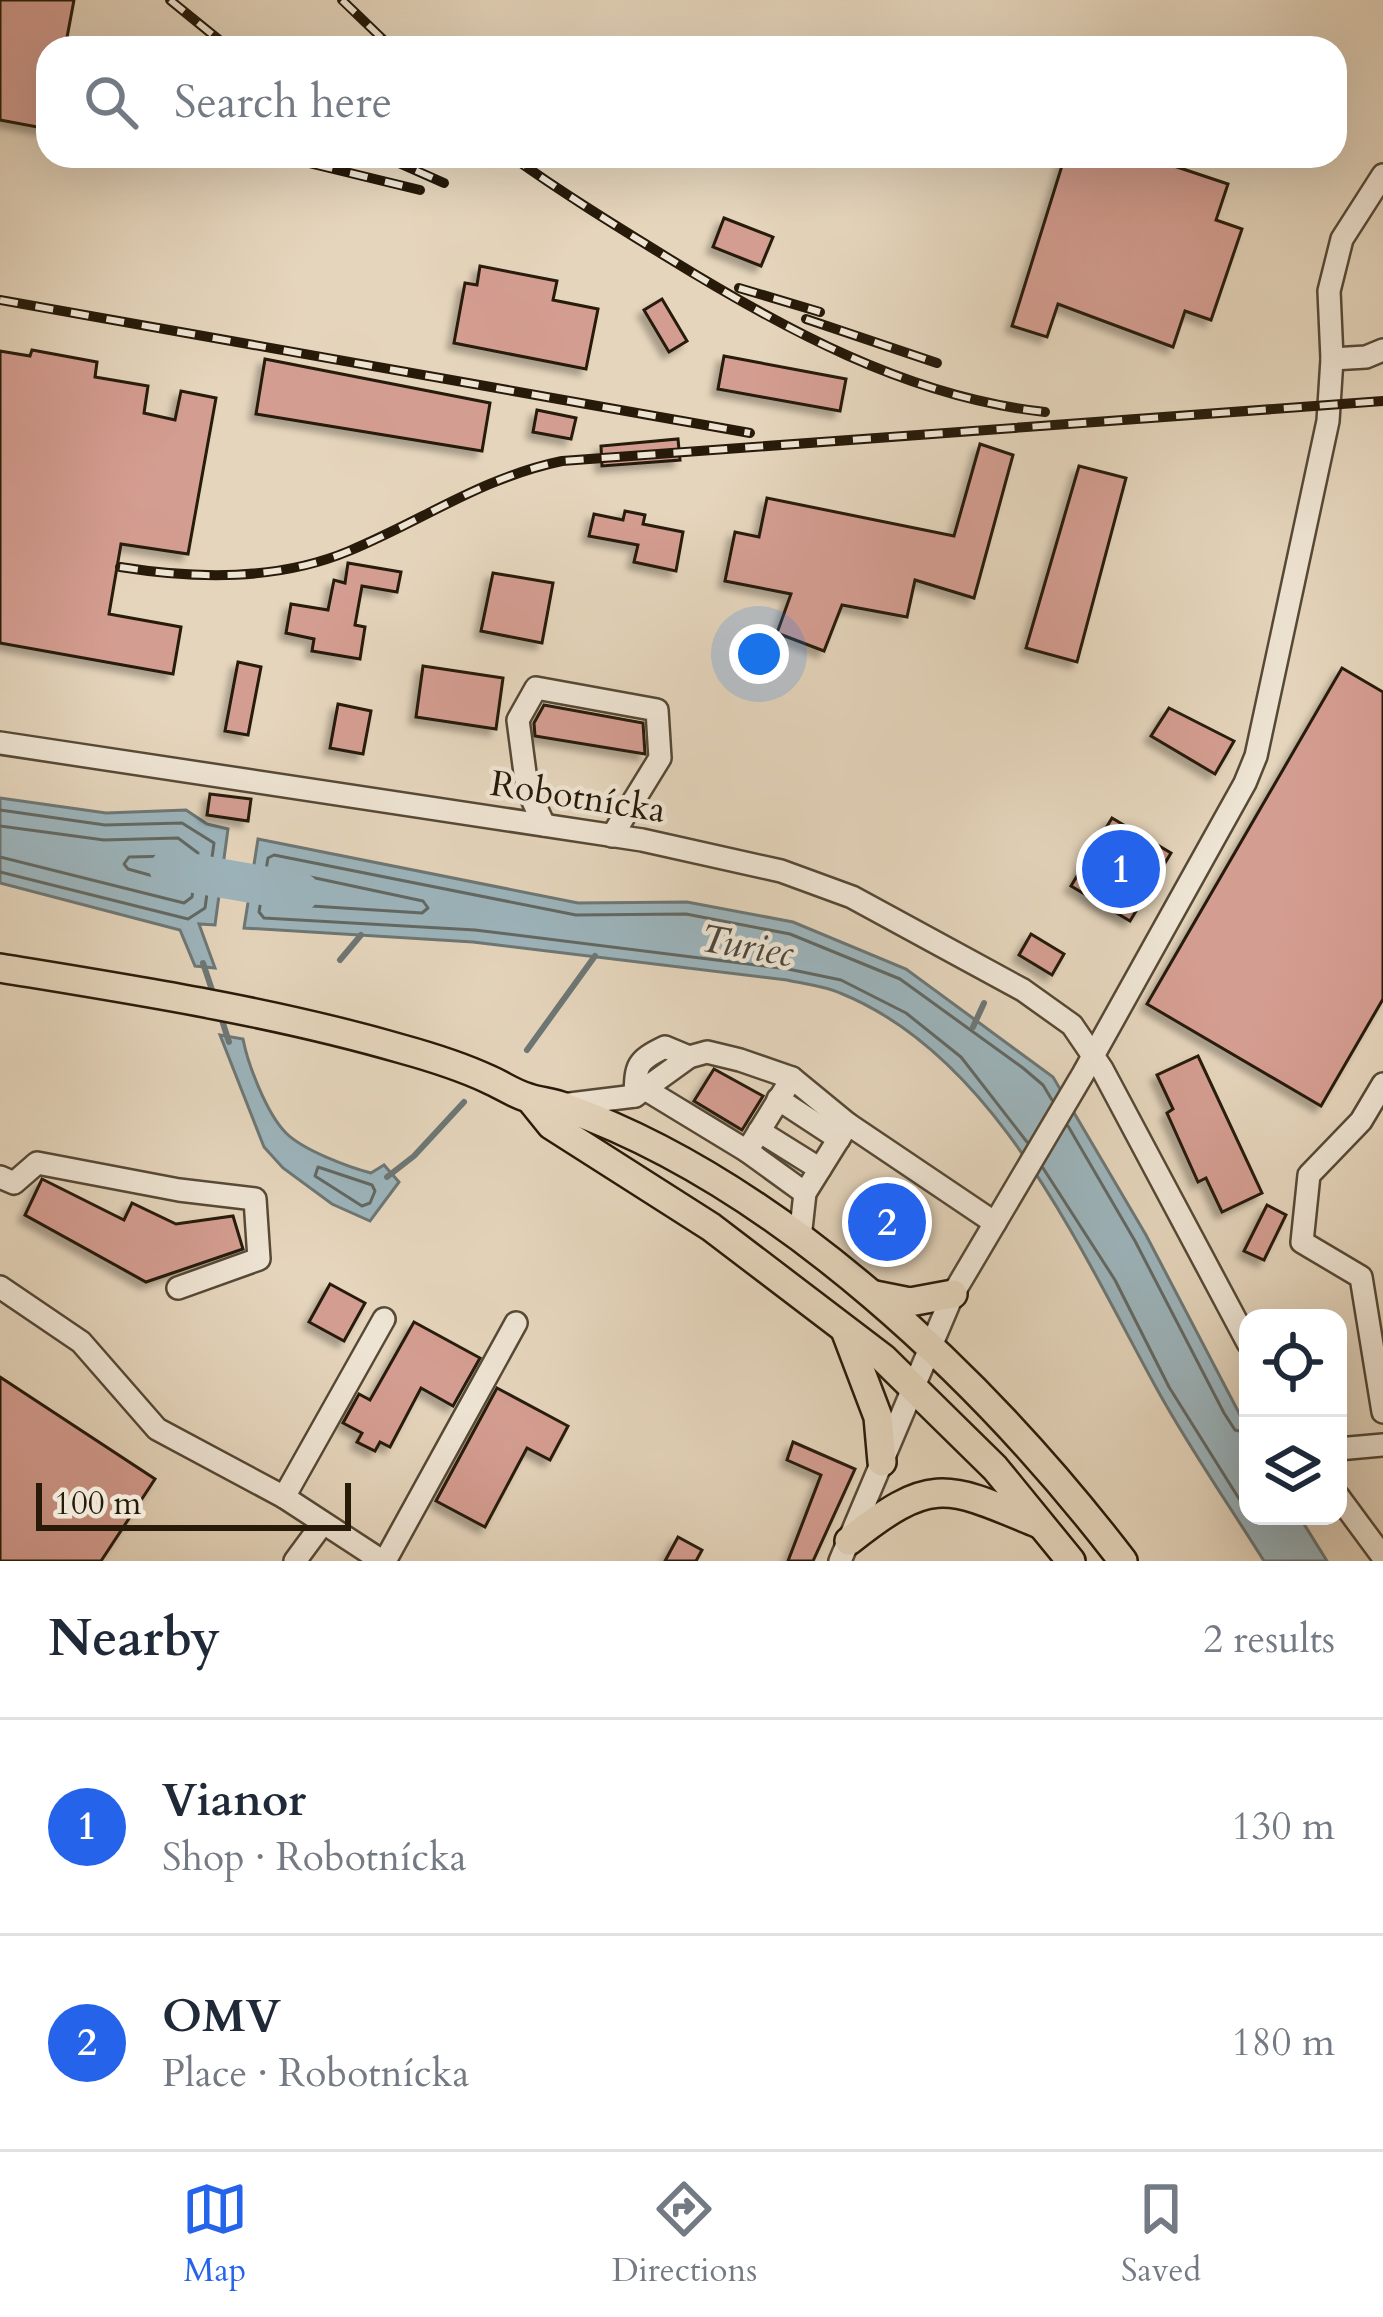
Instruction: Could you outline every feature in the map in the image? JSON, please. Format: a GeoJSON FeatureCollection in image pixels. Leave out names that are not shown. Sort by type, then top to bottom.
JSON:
{"type":"FeatureCollection","features":[{"type":"Feature","properties":{"kind":"main road"},"geometry":{"type":"LineString","coordinates":[[0,968],[241,1011],[403,1049],[608,1125],[709,1178],[800,1238],[930,1348],[999,1414],[1123,1561]]}},
{"type":"Feature","properties":{"kind":"main road"},"geometry":{"type":"LineString","coordinates":[[530,1099],[551,1125],[726,1238],[844,1326],[914,1386],[995,1468],[1071,1561]]}},
{"type":"Feature","properties":{"kind":"main road"},"geometry":{"type":"LineString","coordinates":[[870,1294],[910,1302],[953,1294]]}},
{"type":"Feature","properties":{"kind":"main road"},"geometry":{"type":"LineString","coordinates":[[844,1326],[878,1417],[882,1462]]}},
{"type":"Feature","properties":{"kind":"main road"},"geometry":{"type":"LineString","coordinates":[[845,1551],[905,1499],[927,1492],[968,1494],[1044,1526]]}},
{"type":"Feature","properties":{"kind":"street"},"geometry":{"type":"LineString","coordinates":[[845,1551],[953,1294],[1088,1064],[1256,756],[1325,436],[1332,359],[1329,291],[1342,239],[1383,175]]}},
{"type":"Feature","properties":{"kind":"street"},"geometry":{"type":"LineString","coordinates":[[1332,359],[1366,357],[1383,350]]}},
{"type":"Feature","properties":{"kind":"street"},"geometry":{"type":"LineString","coordinates":[[544,825],[527,788],[518,720],[536,688],[657,710],[659,758],[612,836]]}},
{"type":"Feature","properties":{"kind":"street","name":"Robotnícka"},"geometry":{"type":"LineString","coordinates":[[0,743],[612,836],[762,866],[852,897],[1023,989],[1072,1025],[1088,1064],[1239,1327]]}},
{"type":"Feature","properties":{"kind":"street"},"geometry":{"type":"LineString","coordinates":[[640,1092],[689,1057],[706,1052],[792,1078]]}},
{"type":"Feature","properties":{"kind":"street"},"geometry":{"type":"LineString","coordinates":[[763,1125],[792,1078]]}},
{"type":"Feature","properties":{"kind":"street"},"geometry":{"type":"LineString","coordinates":[[792,1078],[826,1159],[800,1238]]}},
{"type":"Feature","properties":{"kind":"street"},"geometry":{"type":"LineString","coordinates":[[1383,1084],[1361,1121],[1309,1175],[1303,1241],[1360,1277],[1383,1412]]}},
{"type":"Feature","properties":{"kind":"street"},"geometry":{"type":"LineString","coordinates":[[560,1105],[640,1092],[763,1125],[826,1159],[995,1222]]}},
{"type":"Feature","properties":{"kind":"street"},"geometry":{"type":"LineString","coordinates":[[763,1125],[826,1159]]}},
{"type":"Feature","properties":{"kind":"street"},"geometry":{"type":"LineString","coordinates":[[0,1178],[14,1183],[37,1163],[255,1199],[259,1259],[178,1288]]}},
{"type":"Feature","properties":{"kind":"street"},"geometry":{"type":"LineString","coordinates":[[0,1287],[81,1342],[157,1429],[284,1497],[383,1561],[516,1323]]}},
{"type":"Feature","properties":{"kind":"street"},"geometry":{"type":"LineString","coordinates":[[284,1497],[384,1319]]}},
{"type":"Feature","properties":{"kind":"street"},"geometry":{"type":"LineString","coordinates":[[1347,1448],[1383,1444]]}},
{"type":"Feature","properties":{"kind":"street"},"geometry":{"type":"LineString","coordinates":[[1347,1508],[1383,1557]]}},
{"type":"Feature","properties":{"kind":"street"},"geometry":{"type":"LineString","coordinates":[[295,1561],[323,1523]]}},
{"type":"Feature","properties":{"kind":"water"},"geometry":{"type":"Polygon","coordinates":[[[0,798],[106,813],[186,810],[207,824],[228,829],[215,925],[199,924],[215,968],[195,966],[180,930],[0,883],[0,798]]]}},
{"type":"Feature","properties":{"kind":"water"},"geometry":{"type":"Polygon","coordinates":[[[258,839],[578,903],[687,902],[793,922],[906,969],[1053,1077],[1146,1235],[1239,1413],[1239,1522],[1170,1413],[1029,1164],[945,1062],[896,1022],[840,993],[787,980],[473,942],[244,928],[258,839]]]}},
{"type":"Feature","properties":{"kind":"water"},"geometry":{"type":"Polygon","coordinates":[[[220,1035],[243,1039],[265,1102],[286,1133],[326,1157],[371,1173],[384,1165],[399,1182],[370,1221],[332,1204],[283,1168],[264,1147],[220,1035]]]}},
{"type":"Feature","properties":{"kind":"water"},"geometry":{"type":"Polygon","coordinates":[[[1241,1525],[1305,1525],[1327,1561],[1264,1561],[1241,1525]]]}},
{"type":"Feature","properties":{"kind":"building"},"geometry":{"type":"Polygon","coordinates":[[[0,0],[74,0],[67,36],[36,36],[36,127],[0,120],[0,0]]]}},
{"type":"Feature","properties":{"kind":"building"},"geometry":{"type":"Polygon","coordinates":[[[1061,168],[1180,168],[1228,184],[1216,220],[1242,229],[1211,320],[1185,311],[1173,347],[1058,304],[1047,337],[1012,326],[1061,168]]]}},
{"type":"Feature","properties":{"kind":"building"},"geometry":{"type":"Polygon","coordinates":[[[724,218],[773,237],[761,266],[713,247],[724,218]]]}},
{"type":"Feature","properties":{"kind":"building"},"geometry":{"type":"Polygon","coordinates":[[[480,266],[557,281],[553,300],[598,309],[586,369],[454,343],[465,283],[477,285],[480,266]]]}},
{"type":"Feature","properties":{"kind":"building"},"geometry":{"type":"Polygon","coordinates":[[[662,299],[687,341],[669,352],[644,310],[662,299]]]}},
{"type":"Feature","properties":{"kind":"building"},"geometry":{"type":"Polygon","coordinates":[[[32,350],[97,362],[95,377],[148,386],[144,413],[175,420],[181,391],[216,398],[188,554],[121,544],[109,614],[181,627],[173,674],[0,643],[0,351],[30,356],[32,350]]]}},
{"type":"Feature","properties":{"kind":"building"},"geometry":{"type":"Polygon","coordinates":[[[724,356],[846,379],[840,411],[718,389],[724,356]]]}},
{"type":"Feature","properties":{"kind":"building"},"geometry":{"type":"Polygon","coordinates":[[[265,359],[490,403],[482,451],[256,414],[265,359]]]}},
{"type":"Feature","properties":{"kind":"building"},"geometry":{"type":"Polygon","coordinates":[[[537,410],[576,418],[571,439],[533,432],[537,410]]]}},
{"type":"Feature","properties":{"kind":"building"},"geometry":{"type":"Polygon","coordinates":[[[678,439],[680,460],[602,466],[601,446],[678,439]]]}},
{"type":"Feature","properties":{"kind":"building"},"geometry":{"type":"Polygon","coordinates":[[[980,444],[1013,455],[974,598],[915,580],[907,617],[842,605],[824,651],[777,633],[791,594],[725,581],[735,532],[759,537],[767,498],[954,536],[980,444]]]}},
{"type":"Feature","properties":{"kind":"building"},"geometry":{"type":"Polygon","coordinates":[[[1079,466],[1126,478],[1077,662],[1026,648],[1079,466]]]}},
{"type":"Feature","properties":{"kind":"building"},"geometry":{"type":"Polygon","coordinates":[[[625,511],[645,515],[643,524],[683,532],[676,571],[634,562],[638,545],[589,536],[594,514],[623,520],[625,511]]]}},
{"type":"Feature","properties":{"kind":"building"},"geometry":{"type":"Polygon","coordinates":[[[348,563],[401,572],[397,592],[362,586],[355,625],[365,627],[360,659],[312,651],[314,639],[286,633],[291,604],[328,610],[334,580],[345,583],[348,563]]]}},
{"type":"Feature","properties":{"kind":"building"},"geometry":{"type":"Polygon","coordinates":[[[493,573],[553,583],[542,643],[481,631],[493,573]]]}},
{"type":"Feature","properties":{"kind":"building"},"geometry":{"type":"Polygon","coordinates":[[[238,662],[261,667],[248,735],[225,731],[238,662]]]}},
{"type":"Feature","properties":{"kind":"building"},"geometry":{"type":"Polygon","coordinates":[[[423,666],[503,678],[496,729],[416,717],[423,666]]]}},
{"type":"Feature","properties":{"kind":"building"},"geometry":{"type":"Polygon","coordinates":[[[1342,668],[1383,692],[1383,999],[1321,1106],[1147,1004],[1342,668]]]}},
{"type":"Feature","properties":{"kind":"building"},"geometry":{"type":"Polygon","coordinates":[[[338,704],[371,711],[363,754],[330,748],[338,704]]]}},
{"type":"Feature","properties":{"kind":"building"},"geometry":{"type":"Polygon","coordinates":[[[544,705],[643,723],[645,754],[535,736],[534,723],[544,705]]]}},
{"type":"Feature","properties":{"kind":"building"},"geometry":{"type":"Polygon","coordinates":[[[1169,708],[1234,741],[1215,774],[1151,736],[1169,708]]]}},
{"type":"Feature","properties":{"kind":"building"},"geometry":{"type":"Polygon","coordinates":[[[210,794],[251,799],[248,821],[207,815],[210,794]]]}},
{"type":"Feature","properties":{"kind":"building"},"geometry":{"type":"Polygon","coordinates":[[[1112,818],[1171,853],[1130,921],[1071,886],[1112,818]]]}},
{"type":"Feature","properties":{"kind":"building"},"geometry":{"type":"Polygon","coordinates":[[[1031,934],[1064,954],[1052,975],[1019,955],[1031,934]]]}},
{"type":"Feature","properties":{"kind":"building"},"geometry":{"type":"Polygon","coordinates":[[[1198,1056],[1262,1193],[1222,1212],[1206,1178],[1198,1182],[1167,1113],[1173,1109],[1157,1075],[1198,1056]]]}},
{"type":"Feature","properties":{"kind":"building"},"geometry":{"type":"Polygon","coordinates":[[[714,1069],[763,1096],[742,1130],[694,1101],[714,1069]]]}},
{"type":"Feature","properties":{"kind":"building"},"geometry":{"type":"Polygon","coordinates":[[[42,1179],[124,1220],[132,1203],[176,1224],[233,1216],[243,1249],[146,1282],[25,1215],[42,1179]]]}},
{"type":"Feature","properties":{"kind":"building"},"geometry":{"type":"Polygon","coordinates":[[[893,1187],[907,1198],[897,1213],[909,1222],[893,1243],[866,1222],[893,1187]]]}},
{"type":"Feature","properties":{"kind":"building"},"geometry":{"type":"Polygon","coordinates":[[[1267,1205],[1286,1215],[1264,1260],[1244,1251],[1267,1205]]]}},
{"type":"Feature","properties":{"kind":"building"},"geometry":{"type":"Polygon","coordinates":[[[330,1284],[365,1303],[344,1341],[309,1322],[330,1284]]]}},
{"type":"Feature","properties":{"kind":"building"},"geometry":{"type":"Polygon","coordinates":[[[414,1322],[480,1358],[453,1406],[421,1388],[390,1447],[380,1442],[375,1451],[357,1442],[362,1433],[343,1423],[359,1394],[370,1400],[414,1322]]]}},
{"type":"Feature","properties":{"kind":"building"},"geometry":{"type":"Polygon","coordinates":[[[0,1377],[155,1479],[101,1561],[0,1561],[0,1377]]]}},
{"type":"Feature","properties":{"kind":"building"},"geometry":{"type":"Polygon","coordinates":[[[497,1388],[568,1426],[550,1460],[527,1448],[485,1527],[436,1501],[497,1388]]]}},
{"type":"Feature","properties":{"kind":"building"},"geometry":{"type":"Polygon","coordinates":[[[793,1442],[855,1469],[813,1561],[788,1561],[821,1475],[787,1460],[793,1442]]]}},
{"type":"Feature","properties":{"kind":"building"},"geometry":{"type":"Polygon","coordinates":[[[678,1537],[702,1550],[696,1561],[665,1561],[678,1537]]]}},
{"type":"Feature","properties":{"kind":"waterway","name":"Turiec"},"geometry":{"type":"LineString","coordinates":[[169,869],[300,892]]}},
{"type":"Feature","properties":{"kind":"waterway"},"geometry":{"type":"LineString","coordinates":[[340,960],[361,935]]}},
{"type":"Feature","properties":{"kind":"waterway"},"geometry":{"type":"LineString","coordinates":[[527,1050],[595,956]]}},
{"type":"Feature","properties":{"kind":"waterway"},"geometry":{"type":"LineString","coordinates":[[203,963],[214,996]]}},
{"type":"Feature","properties":{"kind":"waterway"},"geometry":{"type":"LineString","coordinates":[[973,1027],[984,1003]]}},
{"type":"Feature","properties":{"kind":"waterway"},"geometry":{"type":"LineString","coordinates":[[220,1014],[229,1042]]}},
{"type":"Feature","properties":{"kind":"waterway"},"geometry":{"type":"LineString","coordinates":[[387,1177],[414,1156],[464,1102]]}},
{"type":"Feature","properties":{"kind":"railway"},"geometry":{"type":"LineString","coordinates":[[170,0],[214,36]]}},
{"type":"Feature","properties":{"kind":"railway"},"geometry":{"type":"LineString","coordinates":[[342,0],[380,36]]}},
{"type":"Feature","properties":{"kind":"railway"},"geometry":{"type":"LineString","coordinates":[[329,168],[420,190]]}},
{"type":"Feature","properties":{"kind":"railway"},"geometry":{"type":"LineString","coordinates":[[410,168],[444,183]]}},
{"type":"Feature","properties":{"kind":"railway"},"geometry":{"type":"LineString","coordinates":[[529,168],[665,256],[800,333],[944,391],[1045,412]]}},
{"type":"Feature","properties":{"kind":"railway"},"geometry":{"type":"LineString","coordinates":[[739,288],[820,312]]}},
{"type":"Feature","properties":{"kind":"railway"},"geometry":{"type":"LineString","coordinates":[[0,300],[750,433]]}},
{"type":"Feature","properties":{"kind":"railway"},"geometry":{"type":"LineString","coordinates":[[806,319],[937,363]]}},
{"type":"Feature","properties":{"kind":"railway"},"geometry":{"type":"LineString","coordinates":[[120,567],[207,575],[294,568],[349,551],[505,478],[562,461],[1383,401]]}},
{"type":"Feature","properties":{"kind":"place","name":"Vianor"},"geometry":{"type":"Point","coordinates":[1121,869]}},
{"type":"Feature","properties":{"kind":"place","name":"OMV"},"geometry":{"type":"Point","coordinates":[887,1222]}}]}
